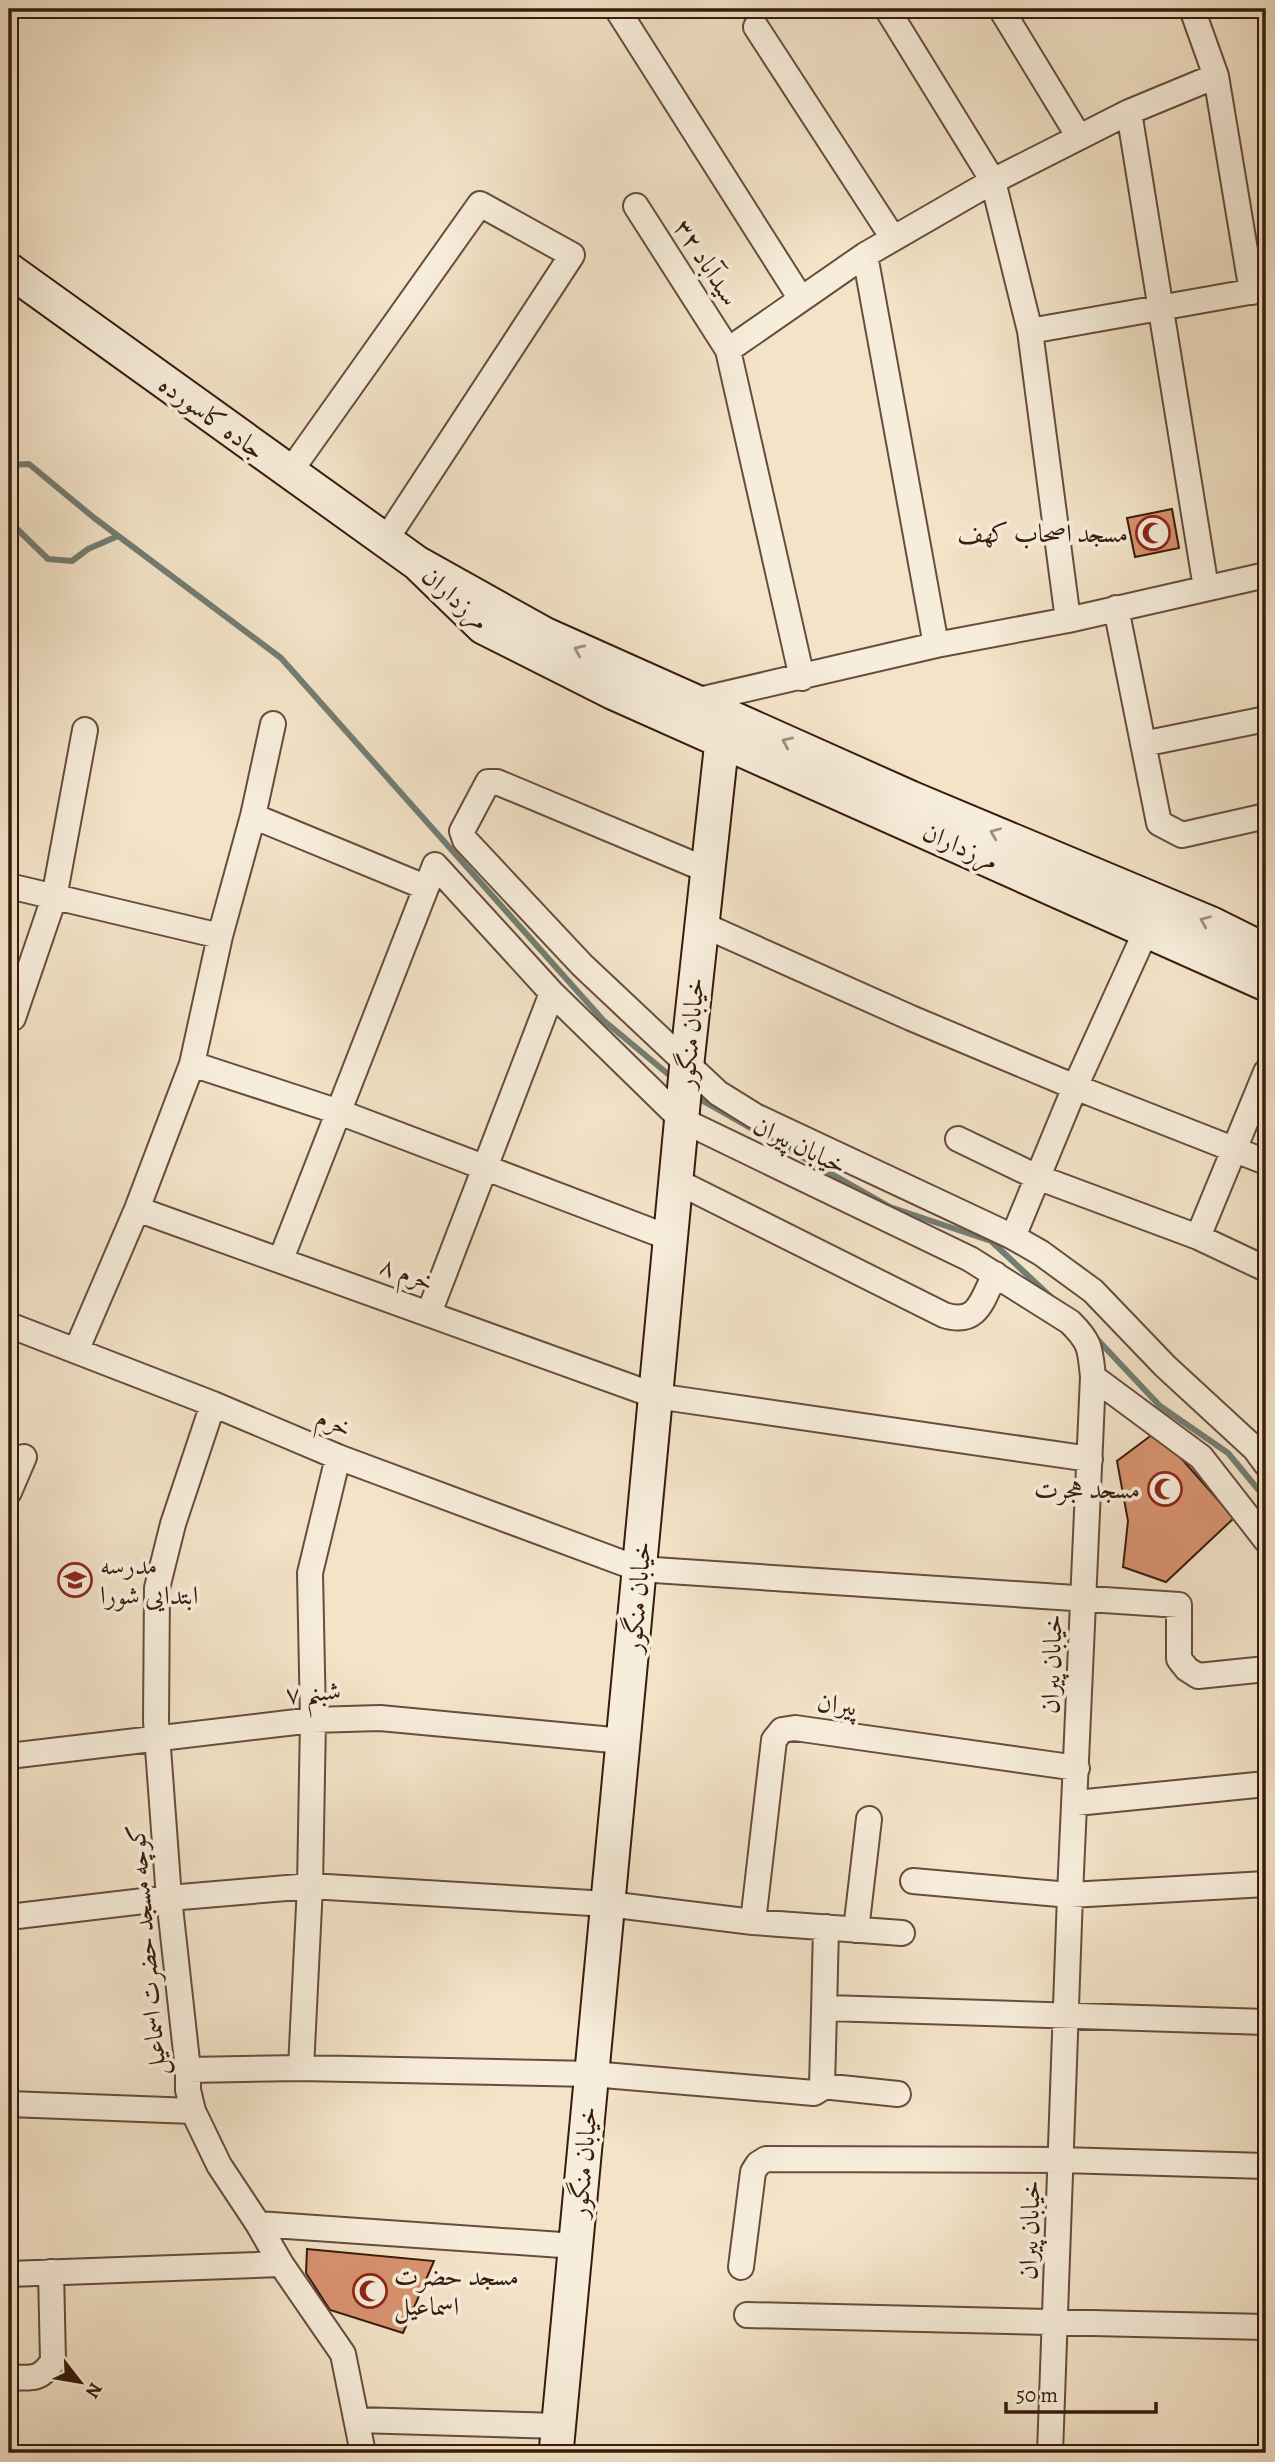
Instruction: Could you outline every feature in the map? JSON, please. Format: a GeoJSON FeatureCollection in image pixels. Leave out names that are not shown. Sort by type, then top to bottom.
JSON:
{"type":"FeatureCollection","features":[{"type":"Feature","properties":{"kind":"street"},"geometry":{"type":"LineString","coordinates":[[617,9],[801,299]]}},
{"type":"Feature","properties":{"kind":"street"},"geometry":{"type":"LineString","coordinates":[[887,9],[993,181],[1030,331],[1068,620]]}},
{"type":"Feature","properties":{"kind":"street"},"geometry":{"type":"LineString","coordinates":[[1001,9],[1079,137]]}},
{"type":"Feature","properties":{"kind":"street"},"geometry":{"type":"LineString","coordinates":[[1030,331],[1259,290],[1216,76],[1192,9]]}},
{"type":"Feature","properties":{"kind":"street"},"geometry":{"type":"LineString","coordinates":[[756,27],[893,238]]}},
{"type":"Feature","properties":{"kind":"street"},"geometry":{"type":"LineString","coordinates":[[728,350],[865,255],[993,181],[1129,112],[1216,76]]}},
{"type":"Feature","properties":{"kind":"street"},"geometry":{"type":"LineString","coordinates":[[1129,112],[1206,588]]}},
{"type":"Feature","properties":{"kind":"street"},"geometry":{"type":"LineString","coordinates":[[289,473],[480,204],[572,255],[385,541]]}},
{"type":"Feature","properties":{"kind":"street","name":"سیدآباد ۳۲"},"geometry":{"type":"LineString","coordinates":[[636,206],[728,350],[802,678]]}},
{"type":"Feature","properties":{"kind":"street"},"geometry":{"type":"LineString","coordinates":[[865,255],[936,645]]}},
{"type":"Feature","properties":{"kind":"street","name":"جاده کاسورده"},"geometry":{"type":"LineString","coordinates":[[9,270],[417,563]]}},
{"type":"Feature","properties":{"kind":"street","name":"مرزداران"},"geometry":{"type":"LineString","coordinates":[[417,563],[544,634],[911,798],[1212,924],[1266,951]]}},
{"type":"Feature","properties":{"kind":"street","name":"مرزداران"},"geometry":{"type":"LineString","coordinates":[[417,563],[483,627],[612,692],[1266,984]]}},
{"type":"Feature","properties":{"kind":"street"},"geometry":{"type":"LineString","coordinates":[[695,701],[936,645],[1068,620],[1266,575]]}},
{"type":"Feature","properties":{"kind":"street"},"geometry":{"type":"LineString","coordinates":[[1116,608],[1159,823],[1182,835],[1266,816]]}},
{"type":"Feature","properties":{"kind":"street"},"geometry":{"type":"LineString","coordinates":[[1143,744],[1266,719]]}},
{"type":"Feature","properties":{"kind":"street"},"geometry":{"type":"LineString","coordinates":[[76,1351],[138,1209],[192,1064],[220,936],[253,816],[273,724]]}},
{"type":"Feature","properties":{"kind":"street"},"geometry":{"type":"LineString","coordinates":[[13,1018],[54,898],[85,730]]}},
{"type":"Feature","properties":{"kind":"street","name":"خیابان منگور"},"geometry":{"type":"LineString","coordinates":[[557,2440],[687,1062],[722,741]]}},
{"type":"Feature","properties":{"kind":"street"},"geometry":{"type":"LineString","coordinates":[[707,870],[497,782],[488,782],[482,790],[462,831],[466,840],[582,965],[718,1093],[755,1116],[1013,1237],[1041,1253],[1093,1292],[1165,1366],[1255,1449],[1266,1464]]}},
{"type":"Feature","properties":{"kind":"street"},"geometry":{"type":"LineString","coordinates":[[253,816],[425,887],[281,1259]]}},
{"type":"Feature","properties":{"kind":"street","name":"خیابان پیران"},"geometry":{"type":"LineString","coordinates":[[425,887],[435,865],[552,993],[682,1120],[970,1259],[1070,1322],[1083,1334],[1090,1346],[1093,1377],[1070,1895],[1050,2453]]}},
{"type":"Feature","properties":{"kind":"street"},"geometry":{"type":"LineString","coordinates":[[9,886],[220,936]]}},
{"type":"Feature","properties":{"kind":"street"},"geometry":{"type":"LineString","coordinates":[[701,924],[911,1018],[1075,1087],[1266,1162]]}},
{"type":"Feature","properties":{"kind":"street"},"geometry":{"type":"LineString","coordinates":[[1013,1237],[1075,1087],[1146,931]]}},
{"type":"Feature","properties":{"kind":"street"},"geometry":{"type":"LineString","coordinates":[[429,1313],[552,993]]}},
{"type":"Feature","properties":{"kind":"street"},"geometry":{"type":"LineString","coordinates":[[192,1064],[339,1112],[670,1238]]}},
{"type":"Feature","properties":{"kind":"street"},"geometry":{"type":"LineString","coordinates":[[1198,1237],[1266,1072]]}},
{"type":"Feature","properties":{"kind":"street"},"geometry":{"type":"LineString","coordinates":[[958,1139],[1037,1177],[1198,1237],[1266,1269]]}},
{"type":"Feature","properties":{"kind":"street"},"geometry":{"type":"LineString","coordinates":[[676,1181],[944,1315],[959,1320],[971,1316],[979,1306],[995,1274]]}},
{"type":"Feature","properties":{"kind":"street","name":"خرم ۸"},"geometry":{"type":"LineString","coordinates":[[138,1209],[656,1396],[1090,1459]]}},
{"type":"Feature","properties":{"kind":"street","name":"خرم"},"geometry":{"type":"LineString","coordinates":[[9,1325],[213,1404],[338,1457],[639,1569],[1179,1605],[1179,1659],[1187,1669],[1198,1676],[1266,1669]]}},
{"type":"Feature","properties":{"kind":"street"},"geometry":{"type":"LineString","coordinates":[[1093,1377],[1201,1457],[1266,1540]]}},
{"type":"Feature","properties":{"kind":"street","name":"کوچه مسجد حضرت اسماعیل"},"geometry":{"type":"LineString","coordinates":[[213,1404],[173,1524],[157,1588],[156,1721],[169,1898],[188,2090],[193,2111],[219,2165],[281,2264],[344,2354],[363,2453]]}},
{"type":"Feature","properties":{"kind":"street"},"geometry":{"type":"LineString","coordinates":[[9,1492],[24,1457]]}},
{"type":"Feature","properties":{"kind":"street"},"geometry":{"type":"LineString","coordinates":[[301,2067],[310,1886],[313,1720],[310,1573],[338,1457]]}},
{"type":"Feature","properties":{"kind":"street","name":"شبنم ۷"},"geometry":{"type":"LineString","coordinates":[[9,1756],[313,1720],[380,1718],[623,1741]]}},
{"type":"Feature","properties":{"kind":"street","name":"پیران"},"geometry":{"type":"LineString","coordinates":[[753,1922],[774,1740],[782,1730],[795,1728],[1077,1768]]}},
{"type":"Feature","properties":{"kind":"street"},"geometry":{"type":"LineString","coordinates":[[1076,1803],[1266,1784]]}},
{"type":"Feature","properties":{"kind":"street"},"geometry":{"type":"LineString","coordinates":[[856,1930],[869,1819]]}},
{"type":"Feature","properties":{"kind":"street"},"geometry":{"type":"LineString","coordinates":[[913,1881],[1070,1895],[1266,1884]]}},
{"type":"Feature","properties":{"kind":"street"},"geometry":{"type":"LineString","coordinates":[[9,1917],[169,1898],[310,1886],[608,1905],[753,1922],[902,1933]]}},
{"type":"Feature","properties":{"kind":"street"},"geometry":{"type":"LineString","coordinates":[[188,2070],[301,2067],[592,2074],[814,2093],[822,2086],[826,1927]]}},
{"type":"Feature","properties":{"kind":"street"},"geometry":{"type":"LineString","coordinates":[[824,2012],[827,2008],[1266,2022]]}},
{"type":"Feature","properties":{"kind":"street"},"geometry":{"type":"LineString","coordinates":[[822,2086],[898,2094]]}},
{"type":"Feature","properties":{"kind":"street"},"geometry":{"type":"LineString","coordinates":[[9,2098],[193,2111]]}},
{"type":"Feature","properties":{"kind":"street"},"geometry":{"type":"LineString","coordinates":[[741,2267],[753,2172],[758,2164],[766,2159],[1061,2160],[1266,2166]]}},
{"type":"Feature","properties":{"kind":"street"},"geometry":{"type":"LineString","coordinates":[[258,2224],[576,2246]]}},
{"type":"Feature","properties":{"kind":"street"},"geometry":{"type":"LineString","coordinates":[[9,2274],[281,2264]]}},
{"type":"Feature","properties":{"kind":"street"},"geometry":{"type":"LineString","coordinates":[[9,2377],[36,2378],[46,2371],[53,2361],[51,2272]]}},
{"type":"Feature","properties":{"kind":"street"},"geometry":{"type":"LineString","coordinates":[[747,2315],[1266,2328]]}},
{"type":"Feature","properties":{"kind":"street"},"geometry":{"type":"LineString","coordinates":[[357,2420],[557,2440]]}},
{"type":"Feature","properties":{"kind":"building","name":"مسجد اصحاب کهف"},"geometry":{"type":"Polygon","coordinates":[[[1172,509],[1179,548],[1135,557],[1127,518],[1172,509]]]}},
{"type":"Feature","properties":{"kind":"building","name":"مسجد هجرت"},"geometry":{"type":"Polygon","coordinates":[[[1157,1431],[1234,1518],[1166,1582],[1123,1567],[1128,1521],[1117,1461],[1157,1431]]]}},
{"type":"Feature","properties":{"kind":"building","name":"مسجد حضرت اسماعیل"},"geometry":{"type":"Polygon","coordinates":[[[307,2249],[434,2261],[403,2333],[330,2310],[306,2273],[307,2249]]]}},
{"type":"Feature","properties":{"kind":"waterway"},"geometry":{"type":"LineString","coordinates":[[9,465],[29,464],[93,517],[281,658],[603,1020],[674,1079]]}},
{"type":"Feature","properties":{"kind":"waterway"},"geometry":{"type":"LineString","coordinates":[[9,524],[48,559],[72,561],[88,549],[118,536]]}},
{"type":"Feature","properties":{"kind":"waterway"},"geometry":{"type":"LineString","coordinates":[[696,1097],[890,1207],[991,1241],[1052,1298]]}},
{"type":"Feature","properties":{"kind":"waterway"},"geometry":{"type":"LineString","coordinates":[[1096,1338],[1160,1406],[1228,1453],[1266,1499]]}},
{"type":"Feature","properties":{"kind":"place","name":"مسجد اصحاب کهف"},"geometry":{"type":"Point","coordinates":[1153,533]}},
{"type":"Feature","properties":{"kind":"place","name":"مسجد هجرت"},"geometry":{"type":"Point","coordinates":[1165,1489]}},
{"type":"Feature","properties":{"kind":"place","name":"مدرسه ابتدایی شورا"},"geometry":{"type":"Point","coordinates":[75,1580]}},
{"type":"Feature","properties":{"kind":"place","name":"مسجد حضرت اسماعیل"},"geometry":{"type":"Point","coordinates":[370,2291]}}]}
